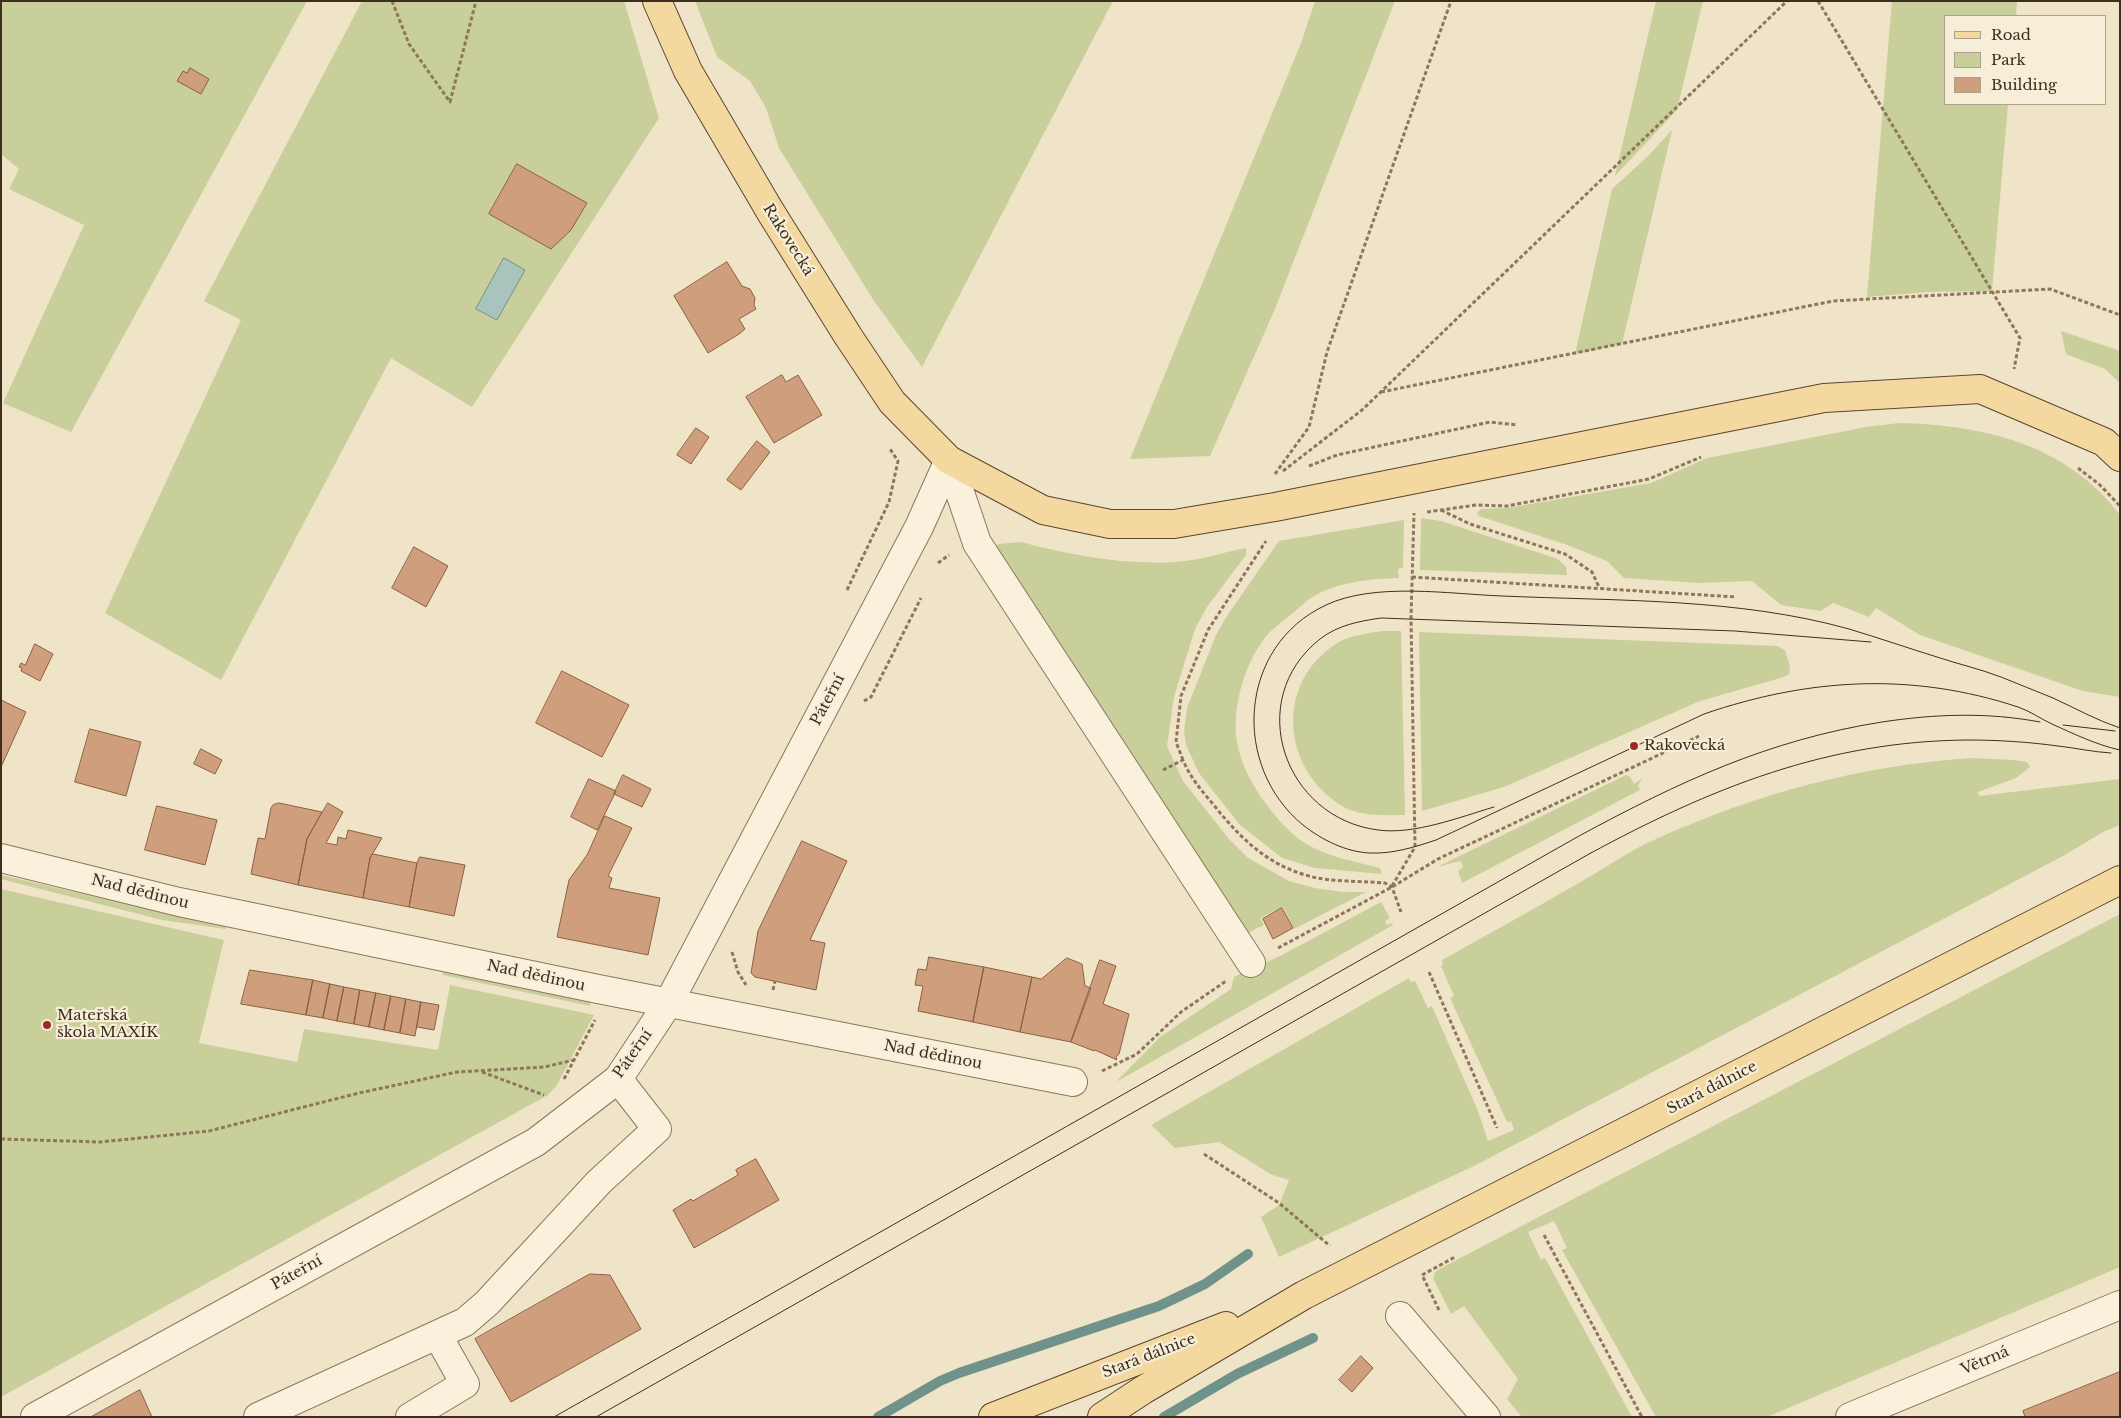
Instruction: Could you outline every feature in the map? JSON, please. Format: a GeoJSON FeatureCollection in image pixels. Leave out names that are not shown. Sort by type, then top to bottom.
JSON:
{"type":"FeatureCollection","features":[{"type":"Feature","properties":{"kind":"main road","name":"Rakovecká"},"geometry":{"type":"LineString","coordinates":[[657,1],[688,71],[770,211],[848,336],[892,402],[949,460],[1043,510],[1110,524],[1174,524],[1276,507],[1824,398],[1980,389],[2104,442],[2120,457]]}},
{"type":"Feature","properties":{"kind":"main road","name":"Stará dálnice"},"geometry":{"type":"LineString","coordinates":[[1102,1417],[1143,1390],[1304,1295],[2120,880]]}},
{"type":"Feature","properties":{"kind":"main road","name":"Stará dálnice"},"geometry":{"type":"LineString","coordinates":[[993,1417],[1304,1295]]}},
{"type":"Feature","properties":{"kind":"street"},"geometry":{"type":"LineString","coordinates":[[949,460],[977,543],[1251,963]]}},
{"type":"Feature","properties":{"kind":"street","name":"Páteřní"},"geometry":{"type":"LineString","coordinates":[[35,1417],[536,1142],[618,1079],[668,1002],[919,527],[949,460]]}},
{"type":"Feature","properties":{"kind":"street","name":"Nad dědinou"},"geometry":{"type":"LineString","coordinates":[[1,858],[179,902],[668,1002],[1073,1082]]}},
{"type":"Feature","properties":{"kind":"street"},"geometry":{"type":"LineString","coordinates":[[258,1417],[438,1336],[465,1322],[487,1303],[599,1182],[657,1128],[618,1079]]}},
{"type":"Feature","properties":{"kind":"street","name":"Větrná"},"geometry":{"type":"LineString","coordinates":[[1850,1417],[2120,1305]]}},
{"type":"Feature","properties":{"kind":"street"},"geometry":{"type":"LineString","coordinates":[[1400,1316],[1486,1417]]}},
{"type":"Feature","properties":{"kind":"street"},"geometry":{"type":"LineString","coordinates":[[410,1417],[465,1384],[438,1336]]}},
{"type":"Feature","properties":{"kind":"path"},"geometry":{"type":"LineString","coordinates":[[392,1],[409,44],[450,102],[476,1]]}},
{"type":"Feature","properties":{"kind":"path"},"geometry":{"type":"LineString","coordinates":[[1451,1],[1327,352],[1309,427],[1270,481],[1362,410],[1787,1]]}},
{"type":"Feature","properties":{"kind":"path"},"geometry":{"type":"LineString","coordinates":[[1818,1],[2020,338],[2014,369]]}},
{"type":"Feature","properties":{"kind":"path"},"geometry":{"type":"LineString","coordinates":[[1380,392],[1833,301],[2050,289],[2120,314]]}},
{"type":"Feature","properties":{"kind":"path"},"geometry":{"type":"LineString","coordinates":[[2007,367],[2023,373]]}},
{"type":"Feature","properties":{"kind":"path"},"geometry":{"type":"LineString","coordinates":[[1304,468],[1337,455],[1490,422],[1519,425]]}},
{"type":"Feature","properties":{"kind":"path"},"geometry":{"type":"LineString","coordinates":[[1405,515],[1476,505],[1507,506],[1649,480],[1705,455]]}},
{"type":"Feature","properties":{"kind":"path"},"geometry":{"type":"LineString","coordinates":[[2076,466],[2100,485],[2120,506]]}},
{"type":"Feature","properties":{"kind":"path"},"geometry":{"type":"LineString","coordinates":[[1279,478],[1287,474]]}},
{"type":"Feature","properties":{"kind":"path"},"geometry":{"type":"LineString","coordinates":[[1441,510],[1470,524],[1565,554],[1592,572],[1599,587]]}},
{"type":"Feature","properties":{"kind":"path"},"geometry":{"type":"LineString","coordinates":[[1392,887],[1415,847],[1412,577],[1414,513]]}},
{"type":"Feature","properties":{"kind":"path"},"geometry":{"type":"LineString","coordinates":[[1257,542],[1273,540]]}},
{"type":"Feature","properties":{"kind":"path"},"geometry":{"type":"LineString","coordinates":[[1266,541],[1208,630],[1181,696],[1176,742],[1190,776],[1235,832],[1262,855],[1288,869],[1310,877],[1385,883],[1392,887],[1401,912]]}},
{"type":"Feature","properties":{"kind":"path"},"geometry":{"type":"LineString","coordinates":[[934,571],[938,562],[948,555],[977,543]]}},
{"type":"Feature","properties":{"kind":"path"},"geometry":{"type":"LineString","coordinates":[[1412,577],[1736,596]]}},
{"type":"Feature","properties":{"kind":"path"},"geometry":{"type":"LineString","coordinates":[[857,706],[871,697],[922,596]]}},
{"type":"Feature","properties":{"kind":"path"},"geometry":{"type":"LineString","coordinates":[[1073,1082],[1110,1068],[1137,1054],[1181,1012],[1251,963],[1392,887],[1438,859],[1699,736]]}},
{"type":"Feature","properties":{"kind":"path"},"geometry":{"type":"LineString","coordinates":[[1135,784],[1183,760]]}},
{"type":"Feature","properties":{"kind":"path"},"geometry":{"type":"LineString","coordinates":[[732,951],[738,972],[748,986]]}},
{"type":"Feature","properties":{"kind":"path"},"geometry":{"type":"LineString","coordinates":[[1429,972],[1497,1128]]}},
{"type":"Feature","properties":{"kind":"path"},"geometry":{"type":"LineString","coordinates":[[772,994],[775,981]]}},
{"type":"Feature","properties":{"kind":"path"},"geometry":{"type":"LineString","coordinates":[[1,1139],[100,1142],[209,1131],[359,1093],[457,1072],[544,1067],[574,1060]]}},
{"type":"Feature","properties":{"kind":"path"},"geometry":{"type":"LineString","coordinates":[[480,1071],[552,1098]]}},
{"type":"Feature","properties":{"kind":"path"},"geometry":{"type":"LineString","coordinates":[[1204,1154],[1279,1203],[1318,1234],[1354,1270]]}},
{"type":"Feature","properties":{"kind":"path"},"geometry":{"type":"LineString","coordinates":[[1544,1235],[1642,1417]]}},
{"type":"Feature","properties":{"kind":"path"},"geometry":{"type":"LineString","coordinates":[[1443,1319],[1422,1275],[1457,1256]]}},
{"type":"Feature","properties":{"kind":"green space"},"geometry":{"type":"Polygon","coordinates":[[[1,1],[307,1],[71,432],[3,403],[84,225],[9,189],[19,169],[1,154],[1,1]]]}},
{"type":"Feature","properties":{"kind":"green space"},"geometry":{"type":"Polygon","coordinates":[[[362,1],[624,1],[659,118],[472,407],[391,358],[221,680],[105,613],[241,320],[204,301],[362,1]]]}},
{"type":"Feature","properties":{"kind":"green space"},"geometry":{"type":"Polygon","coordinates":[[[695,1],[1113,1],[922,367],[874,301],[779,148],[766,108],[750,81],[717,57],[695,1]]]}},
{"type":"Feature","properties":{"kind":"green space"},"geometry":{"type":"Polygon","coordinates":[[[1315,1],[1395,1],[1275,309],[1210,456],[1130,459],[1301,43],[1315,1]]]}},
{"type":"Feature","properties":{"kind":"green space"},"geometry":{"type":"Polygon","coordinates":[[[1656,1],[1703,1],[1677,110],[1615,176],[1656,1]]]}},
{"type":"Feature","properties":{"kind":"green space"},"geometry":{"type":"Polygon","coordinates":[[[1892,1],[2017,1],[2016,15],[1944,15],[1944,105],[2008,105],[1992,291],[1928,292],[1867,297],[1892,1]]]}},
{"type":"Feature","properties":{"kind":"green space"},"geometry":{"type":"Polygon","coordinates":[[[1672,130],[1622,344],[1575,354],[1612,189],[1648,156],[1672,130]]]}},
{"type":"Feature","properties":{"kind":"green space"},"geometry":{"type":"Polygon","coordinates":[[[2061,331],[2120,351],[2120,383],[2105,369],[2066,354],[2061,331]]]}},
{"type":"Feature","properties":{"kind":"green space"},"geometry":{"type":"Polygon","coordinates":[[[1899,423],[1962,428],[1992,434],[2021,443],[2049,455],[2075,471],[2099,491],[2120,515],[2120,697],[2083,691],[1920,635],[1876,608],[1869,617],[1833,603],[1821,611],[1781,605],[1752,581],[1699,583],[1624,578],[1607,561],[1567,545],[1479,516],[1477,513],[1481,509],[1508,508],[1651,483],[1707,458],[1866,427],[1899,423]]]}},
{"type":"Feature","properties":{"kind":"green space"},"geometry":{"type":"Polygon","coordinates":[[[1421,518],[1441,521],[1558,559],[1566,567],[1567,575],[1420,570],[1421,518]]]}},
{"type":"Feature","properties":{"kind":"green space"},"geometry":{"type":"Polygon","coordinates":[[[1404,520],[1403,568],[1398,569],[1399,578],[1376,579],[1331,588],[1311,598],[1270,632],[1261,643],[1247,669],[1238,699],[1236,714],[1237,742],[1246,771],[1261,797],[1284,825],[1297,837],[1320,851],[1380,868],[1382,874],[1315,868],[1282,858],[1239,824],[1199,773],[1186,745],[1184,732],[1187,708],[1216,635],[1279,541],[1404,520]]]}},
{"type":"Feature","properties":{"kind":"green space"},"geometry":{"type":"Polygon","coordinates":[[[1021,542],[1097,558],[1155,563],[1192,560],[1246,548],[1246,555],[1207,607],[1195,629],[1174,697],[1167,746],[1183,781],[1229,839],[1248,858],[1289,881],[1315,888],[1343,892],[1366,892],[1294,929],[1283,907],[1260,918],[1264,925],[1240,937],[995,550],[998,544],[1021,542]]]}},
{"type":"Feature","properties":{"kind":"green space"},"geometry":{"type":"Polygon","coordinates":[[[1383,631],[1401,631],[1405,815],[1373,815],[1349,810],[1321,790],[1306,770],[1297,747],[1293,724],[1295,701],[1304,678],[1318,658],[1339,642],[1383,631]]]}},
{"type":"Feature","properties":{"kind":"green space"},"geometry":{"type":"Polygon","coordinates":[[[1419,632],[1777,646],[1785,650],[1790,667],[1789,674],[1784,677],[1700,701],[1504,787],[1422,811],[1419,632]]]}},
{"type":"Feature","properties":{"kind":"green space"},"geometry":{"type":"Polygon","coordinates":[[[1970,758],[2015,760],[2027,762],[2030,767],[2016,778],[1978,792],[1979,796],[2120,779],[2120,825],[2105,831],[2063,856],[1476,1165],[1279,1257],[1261,1217],[1279,1205],[1289,1180],[1272,1175],[1219,1142],[1175,1148],[1151,1125],[1409,978],[1411,982],[1415,981],[1428,1008],[1432,1006],[1478,1111],[1488,1141],[1514,1130],[1511,1121],[1507,1122],[1450,998],[1454,996],[1441,966],[1443,964],[1442,960],[1638,848],[1732,808],[1810,784],[1849,775],[1929,762],[1970,758]]]}},
{"type":"Feature","properties":{"kind":"green space"},"geometry":{"type":"Polygon","coordinates":[[[1626,775],[1630,777],[1634,784],[1643,778],[1638,785],[1640,790],[1462,883],[1458,871],[1463,867],[1460,861],[1437,867],[1626,775]]]}},
{"type":"Feature","properties":{"kind":"green space"},"geometry":{"type":"Polygon","coordinates":[[[1,875],[226,927],[226,929],[162,920],[1,879],[1,875]]]}},
{"type":"Feature","properties":{"kind":"green space"},"geometry":{"type":"Polygon","coordinates":[[[1,889],[224,940],[199,1043],[297,1062],[304,1029],[438,1050],[450,985],[594,1015],[557,1085],[548,1095],[1,1397],[1,889]]]}},
{"type":"Feature","properties":{"kind":"green space"},"geometry":{"type":"Polygon","coordinates":[[[1381,902],[1390,918],[1385,921],[1387,925],[1392,923],[1393,925],[1116,1082],[1160,1037],[1231,989],[1234,977],[1282,955],[1381,902]]]}},
{"type":"Feature","properties":{"kind":"green space"},"geometry":{"type":"Polygon","coordinates":[[[2120,914],[2120,1267],[1767,1417],[1656,1417],[1562,1250],[1567,1248],[1554,1221],[1528,1232],[1541,1260],[1545,1258],[1632,1417],[1522,1417],[1507,1399],[1518,1379],[1464,1306],[1451,1314],[1433,1278],[1435,1272],[2120,914]]]}},
{"type":"Feature","properties":{"kind":"green space"},"geometry":{"type":"Polygon","coordinates":[[[443,970],[581,997],[590,1003],[590,1006],[443,975],[443,970]]]}},
{"type":"Feature","properties":{"kind":"water"},"geometry":{"type":"Polygon","coordinates":[[[504,258],[525,270],[497,320],[476,309],[504,258]]]}},
{"type":"Feature","properties":{"kind":"building"},"geometry":{"type":"Polygon","coordinates":[[[190,68],[209,79],[201,94],[177,81],[183,71],[187,73],[190,68]]]}},
{"type":"Feature","properties":{"kind":"building"},"geometry":{"type":"Polygon","coordinates":[[[517,164],[587,203],[571,230],[551,249],[489,214],[517,164]]]}},
{"type":"Feature","properties":{"kind":"building"},"geometry":{"type":"Polygon","coordinates":[[[727,262],[742,286],[750,289],[755,298],[754,305],[756,309],[739,319],[745,329],[708,353],[674,296],[727,262]]]}},
{"type":"Feature","properties":{"kind":"building"},"geometry":{"type":"Polygon","coordinates":[[[782,375],[786,382],[798,375],[822,415],[774,443],[746,397],[782,375]]]}},
{"type":"Feature","properties":{"kind":"building"},"geometry":{"type":"Polygon","coordinates":[[[696,428],[709,437],[691,464],[677,455],[696,428]]]}},
{"type":"Feature","properties":{"kind":"building"},"geometry":{"type":"Polygon","coordinates":[[[757,441],[770,452],[741,490],[727,480],[757,441]]]}},
{"type":"Feature","properties":{"kind":"building"},"geometry":{"type":"Polygon","coordinates":[[[414,547],[448,566],[426,607],[392,588],[414,547]]]}},
{"type":"Feature","properties":{"kind":"building"},"geometry":{"type":"Polygon","coordinates":[[[35,644],[53,654],[40,681],[21,671],[22,668],[19,667],[21,663],[25,665],[35,644]]]}},
{"type":"Feature","properties":{"kind":"building"},"geometry":{"type":"Polygon","coordinates":[[[562,671],[629,705],[602,757],[536,723],[562,671]]]}},
{"type":"Feature","properties":{"kind":"building"},"geometry":{"type":"Polygon","coordinates":[[[1,700],[26,712],[1,767],[1,700]]]}},
{"type":"Feature","properties":{"kind":"building"},"geometry":{"type":"Polygon","coordinates":[[[90,729],[141,742],[126,796],[75,782],[90,729]]]}},
{"type":"Feature","properties":{"kind":"building"},"geometry":{"type":"Polygon","coordinates":[[[201,749],[222,760],[215,774],[194,764],[201,749]]]}},
{"type":"Feature","properties":{"kind":"building"},"geometry":{"type":"Polygon","coordinates":[[[623,775],[651,789],[642,807],[614,794],[623,775]]]}},
{"type":"Feature","properties":{"kind":"building"},"geometry":{"type":"Polygon","coordinates":[[[589,779],[616,791],[597,830],[571,817],[589,779]]]}},
{"type":"Feature","properties":{"kind":"building"},"geometry":{"type":"Polygon","coordinates":[[[279,803],[322,812],[307,839],[298,885],[251,874],[258,838],[265,839],[271,808],[279,803]]]}},
{"type":"Feature","properties":{"kind":"building"},"geometry":{"type":"Polygon","coordinates":[[[328,803],[343,812],[326,843],[337,845],[338,837],[346,839],[348,830],[382,838],[370,858],[363,898],[298,885],[307,839],[328,803]]]}},
{"type":"Feature","properties":{"kind":"building"},"geometry":{"type":"Polygon","coordinates":[[[157,806],[217,820],[205,865],[145,850],[157,806]]]}},
{"type":"Feature","properties":{"kind":"building"},"geometry":{"type":"Polygon","coordinates":[[[605,816],[632,828],[608,876],[612,878],[609,888],[660,898],[648,955],[557,937],[569,880],[587,855],[605,816]]]}},
{"type":"Feature","properties":{"kind":"building"},"geometry":{"type":"Polygon","coordinates":[[[802,841],[847,861],[810,940],[825,943],[816,990],[755,977],[751,973],[758,931],[802,841]]]}},
{"type":"Feature","properties":{"kind":"building"},"geometry":{"type":"Polygon","coordinates":[[[373,854],[417,863],[409,907],[363,898],[370,858],[373,854]]]}},
{"type":"Feature","properties":{"kind":"building"},"geometry":{"type":"Polygon","coordinates":[[[420,857],[465,865],[454,916],[409,907],[417,863],[420,857]]]}},
{"type":"Feature","properties":{"kind":"building"},"geometry":{"type":"Polygon","coordinates":[[[1282,908],[1293,928],[1273,939],[1263,919],[1282,908]]]}},
{"type":"Feature","properties":{"kind":"building"},"geometry":{"type":"Polygon","coordinates":[[[929,957],[984,967],[973,1022],[918,1011],[923,986],[915,985],[918,969],[926,970],[929,957]]]}},
{"type":"Feature","properties":{"kind":"building"},"geometry":{"type":"Polygon","coordinates":[[[1067,958],[1082,964],[1085,986],[1091,988],[1071,1042],[1020,1032],[1032,977],[1041,979],[1067,958]]]}},
{"type":"Feature","properties":{"kind":"building"},"geometry":{"type":"Polygon","coordinates":[[[1100,960],[1116,966],[1103,1004],[1129,1014],[1119,1054],[1116,1057],[1117,1060],[1071,1042],[1100,960]]]}},
{"type":"Feature","properties":{"kind":"building"},"geometry":{"type":"Polygon","coordinates":[[[984,967],[1032,977],[1020,1032],[973,1022],[984,967]]]}},
{"type":"Feature","properties":{"kind":"building"},"geometry":{"type":"Polygon","coordinates":[[[250,970],[313,980],[306,1015],[241,1004],[250,970]]]}},
{"type":"Feature","properties":{"kind":"building"},"geometry":{"type":"Polygon","coordinates":[[[313,980],[330,984],[323,1018],[306,1015],[313,980]]]}},
{"type":"Feature","properties":{"kind":"building"},"geometry":{"type":"Polygon","coordinates":[[[330,984],[344,987],[337,1021],[323,1018],[330,984]]]}},
{"type":"Feature","properties":{"kind":"building"},"geometry":{"type":"Polygon","coordinates":[[[344,987],[360,990],[354,1024],[337,1021],[344,987]]]}},
{"type":"Feature","properties":{"kind":"building"},"geometry":{"type":"Polygon","coordinates":[[[360,990],[376,993],[369,1027],[354,1024],[360,990]]]}},
{"type":"Feature","properties":{"kind":"building"},"geometry":{"type":"Polygon","coordinates":[[[376,993],[391,996],[384,1030],[369,1027],[376,993]]]}},
{"type":"Feature","properties":{"kind":"building"},"geometry":{"type":"Polygon","coordinates":[[[391,996],[406,999],[400,1033],[384,1030],[391,996]]]}},
{"type":"Feature","properties":{"kind":"building"},"geometry":{"type":"Polygon","coordinates":[[[406,999],[421,1002],[415,1036],[400,1033],[406,999]]]}},
{"type":"Feature","properties":{"kind":"building"},"geometry":{"type":"Polygon","coordinates":[[[421,1002],[439,1005],[434,1030],[417,1027],[421,1002]]]}},
{"type":"Feature","properties":{"kind":"building"},"geometry":{"type":"Polygon","coordinates":[[[756,1159],[779,1200],[694,1248],[673,1210],[691,1199],[693,1201],[738,1175],[736,1170],[756,1159]]]}},
{"type":"Feature","properties":{"kind":"building"},"geometry":{"type":"Polygon","coordinates":[[[590,1274],[610,1275],[641,1329],[511,1402],[475,1339],[590,1274]]]}},
{"type":"Feature","properties":{"kind":"building"},"geometry":{"type":"Polygon","coordinates":[[[1361,1356],[1373,1368],[1352,1392],[1339,1380],[1361,1356]]]}},
{"type":"Feature","properties":{"kind":"building"},"geometry":{"type":"Polygon","coordinates":[[[2120,1372],[2120,1417],[2025,1417],[2023,1411],[2120,1372]]]}},
{"type":"Feature","properties":{"kind":"building"},"geometry":{"type":"Polygon","coordinates":[[[140,1390],[152,1417],[91,1417],[140,1390]]]}},
{"type":"Feature","properties":{"kind":"waterway"},"geometry":{"type":"LineString","coordinates":[[878,1417],[940,1381],[959,1373],[1159,1306],[1205,1284],[1248,1254]]}},
{"type":"Feature","properties":{"kind":"waterway"},"geometry":{"type":"LineString","coordinates":[[1164,1417],[1237,1374],[1313,1338]]}},
{"type":"Feature","properties":{"kind":"tram line"},"geometry":{"type":"LineString","coordinates":[[2120,728],[1993,674],[1849,629],[1807,619],[1721,606],[1633,600],[1412,591],[1367,594],[1345,598],[1326,605],[1297,624],[1275,648],[1261,677],[1254,708],[1255,740],[1264,772],[1280,800],[1303,825],[1318,836],[1343,848],[1370,853],[1395,851],[1436,840],[1704,714],[1782,693],[1822,687],[1900,684],[1939,688],[1978,696],[2022,709],[2077,735],[2120,750]]}},
{"type":"Feature","properties":{"kind":"tram line"},"geometry":{"type":"LineString","coordinates":[[1494,807],[1422,828],[1392,831],[1378,830],[1345,821],[1318,804],[1298,780],[1285,753],[1280,723],[1283,693],[1297,664],[1320,639],[1334,630],[1357,622],[1381,618],[1735,631],[1871,642]]}},
{"type":"Feature","properties":{"kind":"tram line"},"geometry":{"type":"LineString","coordinates":[[554,1417],[1579,836],[1689,781],[1762,752],[1801,740],[1882,722],[1961,715],[1981,715],[2040,722]]}},
{"type":"Feature","properties":{"kind":"tram line"},"geometry":{"type":"LineString","coordinates":[[2063,725],[2115,731]]}},
{"type":"Feature","properties":{"kind":"tram line"},"geometry":{"type":"LineString","coordinates":[[596,1417],[1589,854],[1680,808],[1725,789],[1818,759],[1866,749],[1916,742],[1968,740],[2025,742],[2111,753]]}},
{"type":"Feature","properties":{"kind":"place","name":"Rakovecká"},"geometry":{"type":"Point","coordinates":[1634,746]}},
{"type":"Feature","properties":{"kind":"place","name":"Mateřská škola MAXÍK"},"geometry":{"type":"Point","coordinates":[47,1025]}}]}
